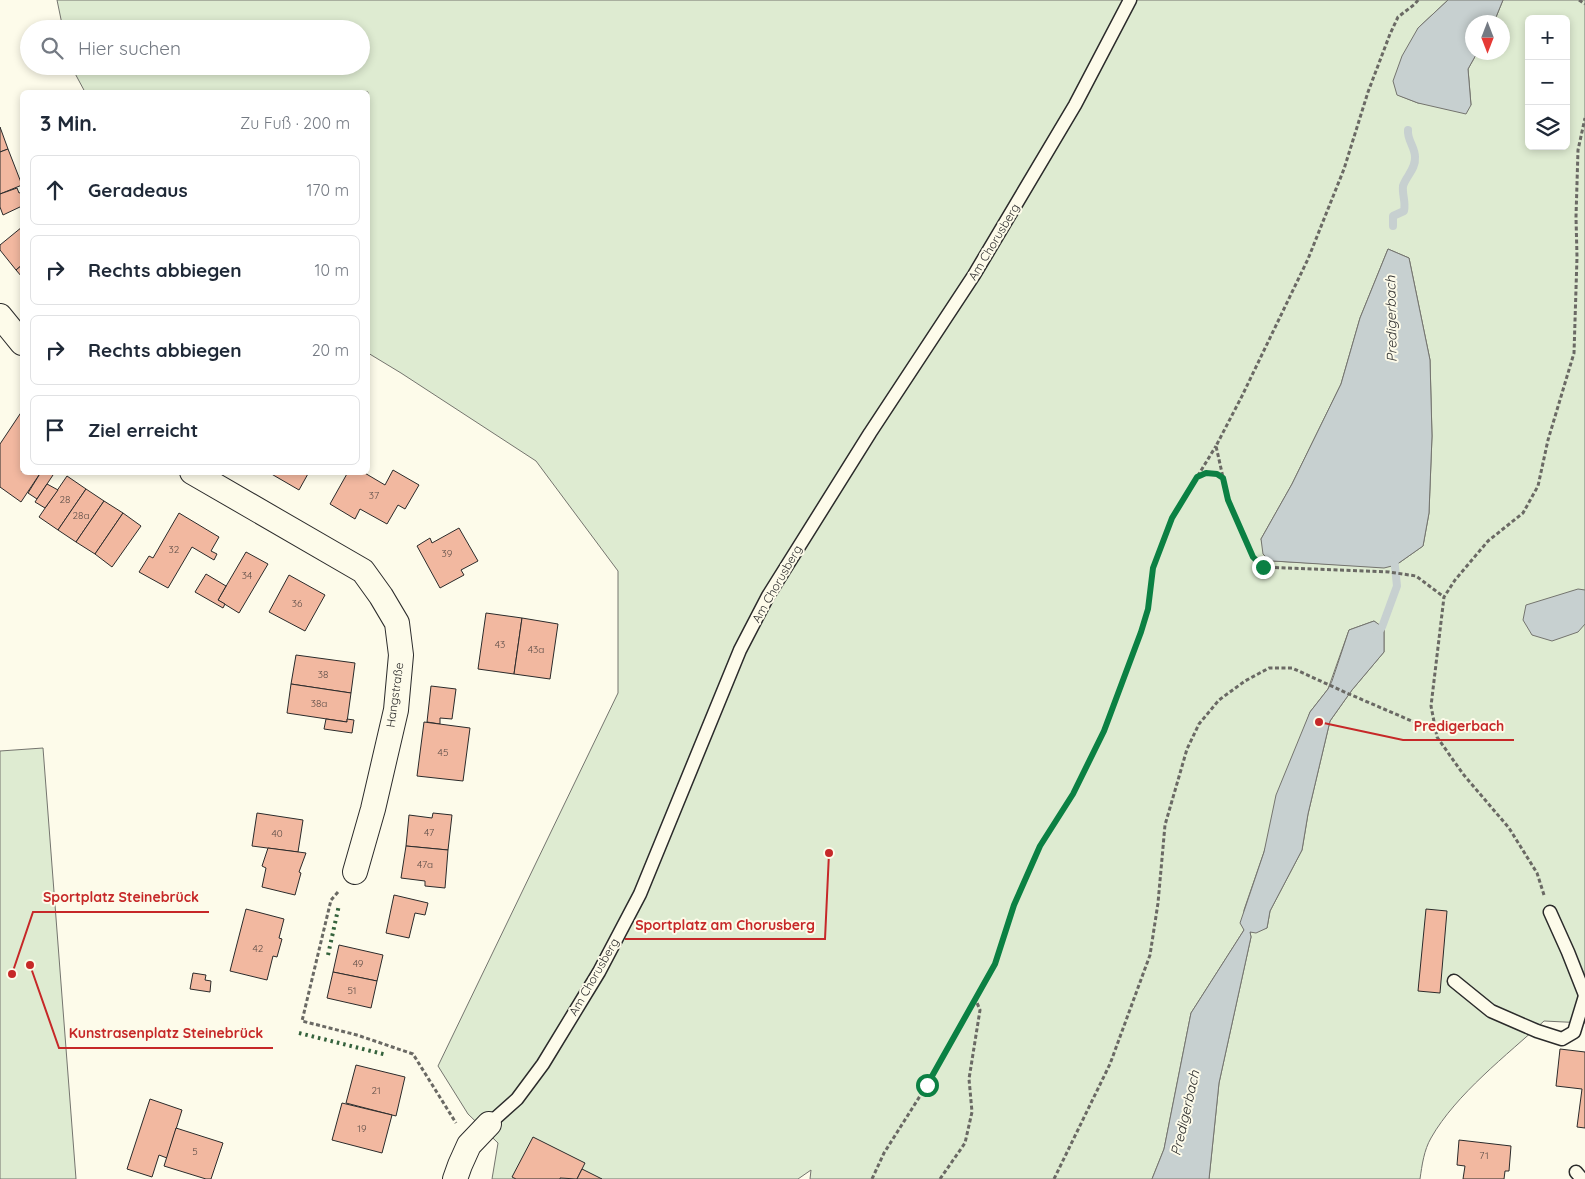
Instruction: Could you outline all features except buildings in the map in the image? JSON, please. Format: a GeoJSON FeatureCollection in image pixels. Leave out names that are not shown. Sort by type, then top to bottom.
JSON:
{"type":"FeatureCollection","features":[{"type":"Feature","properties":{"kind":"street"},"geometry":{"type":"LineString","coordinates":[[0,316],[20,341]]}},
{"type":"Feature","properties":{"kind":"street","name":"Hangstraße"},"geometry":{"type":"LineString","coordinates":[[197,475],[363,571],[397,623],[401,655],[396,710],[356,872]]}},
{"type":"Feature","properties":{"kind":"street","name":"Am Chorusberg"},"geometry":{"type":"LineString","coordinates":[[455,1179],[469,1145],[489,1124]]}},
{"type":"Feature","properties":{"kind":"lane","name":"Am Chorusberg"},"geometry":{"type":"LineString","coordinates":[[489,1124],[517,1099],[543,1064],[599,972],[640,894],[740,650],[768,596],[870,432],[974,275],[1075,105],[1130,0]]}},
{"type":"Feature","properties":{"kind":"lane"},"geometry":{"type":"LineString","coordinates":[[1454,982],[1491,1011],[1537,1031],[1562,1039],[1574,1032],[1585,995],[1550,912]]}},
{"type":"Feature","properties":{"kind":"path"},"geometry":{"type":"LineString","coordinates":[[872,1179],[884,1153],[927,1085],[995,964],[1014,905],[1040,846],[1073,794],[1104,731],[1141,632],[1148,609],[1153,568],[1172,518],[1216,446],[1308,258],[1344,169],[1368,92],[1390,34],[1398,17],[1418,0]]}},
{"type":"Feature","properties":{"kind":"path"},"geometry":{"type":"LineString","coordinates":[[1579,0],[1585,4]]}},
{"type":"Feature","properties":{"kind":"path"},"geometry":{"type":"LineString","coordinates":[[1550,912],[1536,873],[1509,828],[1463,774],[1437,738],[1431,706],[1444,597],[1455,580],[1488,541],[1523,513],[1538,486],[1548,440],[1574,353],[1578,257],[1576,217],[1578,150],[1585,118]]}},
{"type":"Feature","properties":{"kind":"path"},"geometry":{"type":"LineString","coordinates":[[1216,446],[1228,500],[1253,557],[1263,567],[1395,572],[1416,576],[1444,597]]}},
{"type":"Feature","properties":{"kind":"path"},"geometry":{"type":"LineString","coordinates":[[1197,477],[1206,473],[1217,474],[1223,478]]}},
{"type":"Feature","properties":{"kind":"path"},"geometry":{"type":"LineString","coordinates":[[1054,1179],[1110,1064],[1150,954],[1158,903],[1165,825],[1187,749],[1199,724],[1219,700],[1245,680],[1269,668],[1292,668],[1436,732]]}},
{"type":"Feature","properties":{"kind":"path"},"geometry":{"type":"LineString","coordinates":[[356,872],[331,900],[302,1021],[357,1035],[413,1054],[469,1145]]}},
{"type":"Feature","properties":{"kind":"path"},"geometry":{"type":"LineString","coordinates":[[940,1179],[965,1143],[972,1112],[969,1079],[980,1010],[975,998]]}},
{"type":"Feature","properties":{"kind":"green space"},"geometry":{"type":"Polygon","coordinates":[[[57,0],[1448,0],[1418,28],[1398,95],[1418,103],[1471,105],[1468,69],[1473,60],[1510,60],[1510,15],[1497,15],[1503,0],[1585,0],[1585,1023],[1544,1021],[1483,1076],[1454,1106],[1431,1138],[1425,1153],[1420,1179],[1209,1179],[1219,1083],[1251,937],[1250,932],[1267,928],[1270,911],[1302,850],[1308,814],[1330,721],[1352,690],[1384,652],[1384,629],[1374,621],[1349,630],[1328,689],[1310,712],[1244,910],[1244,930],[1191,1013],[1164,1149],[1152,1179],[810,1179],[811,1170],[798,1179],[492,1179],[498,1143],[468,1114],[438,1066],[618,693],[618,571],[536,461],[370,354],[370,90],[84,90],[76,75],[370,75],[370,20],[61,20],[57,0]],[[1388,249],[1360,318],[1341,384],[1292,484],[1261,539],[1267,558],[1273,561],[1384,567],[1396,565],[1423,546],[1429,513],[1432,436],[1430,360],[1409,258],[1388,249]]]}},
{"type":"Feature","properties":{"kind":"green space"},"geometry":{"type":"Polygon","coordinates":[[[43,748],[76,1179],[0,1179],[0,751],[43,748]]]}},
{"type":"Feature","properties":{"kind":"water"},"geometry":{"type":"Polygon","coordinates":[[[1448,0],[1503,0],[1497,15],[1465,15],[1465,60],[1473,60],[1468,69],[1471,105],[1466,114],[1418,103],[1397,95],[1393,81],[1402,56],[1418,28],[1448,0]]]}},
{"type":"Feature","properties":{"kind":"water"},"geometry":{"type":"Polygon","coordinates":[[[1388,249],[1409,258],[1430,360],[1432,436],[1429,513],[1423,546],[1396,565],[1384,568],[1273,561],[1263,554],[1261,539],[1292,484],[1341,384],[1360,318],[1388,249]]]}},
{"type":"Feature","properties":{"kind":"water"},"geometry":{"type":"Polygon","coordinates":[[[1578,589],[1585,590],[1585,624],[1578,632],[1552,641],[1532,635],[1523,620],[1526,605],[1578,589]]]}},
{"type":"Feature","properties":{"kind":"water"},"geometry":{"type":"Polygon","coordinates":[[[1374,621],[1384,628],[1384,652],[1352,690],[1330,721],[1308,814],[1302,850],[1270,911],[1267,928],[1256,933],[1250,932],[1251,937],[1219,1083],[1209,1179],[1152,1179],[1164,1149],[1191,1013],[1244,930],[1240,923],[1264,852],[1276,795],[1310,712],[1332,681],[1349,630],[1374,621]]]}},
{"type":"Feature","properties":{"kind":"waterway","name":"Predigerbach"},"geometry":{"type":"LineString","coordinates":[[1393,226],[1393,216],[1404,211],[1403,186],[1415,161],[1415,153],[1408,130]]}},
{"type":"Feature","properties":{"kind":"waterway","name":"Predigerbach"},"geometry":{"type":"LineString","coordinates":[[1377,634],[1382,627],[1397,586],[1394,557]]}},
{"type":"Feature","properties":{"kind":"hedge"},"geometry":{"type":"LineString","coordinates":[[328,955],[339,905]]}},
{"type":"Feature","properties":{"kind":"hedge"},"geometry":{"type":"LineString","coordinates":[[299,1033],[387,1055]]}},
{"type":"Feature","properties":{"kind":"place","name":"Predigerbach"},"geometry":{"type":"Point","coordinates":[1319,722]}},
{"type":"Feature","properties":{"kind":"place","name":"Sportplatz am Chorusberg"},"geometry":{"type":"Point","coordinates":[829,853]}},
{"type":"Feature","properties":{"kind":"place","name":"Kunstrasenplatz Steinebrück"},"geometry":{"type":"Point","coordinates":[30,965]}},
{"type":"Feature","properties":{"kind":"place","name":"Sportplatz Steinebrück"},"geometry":{"type":"Point","coordinates":[12,974]}},
{"type":"Feature","properties":{"kind":"route"},"geometry":{"type":"LineString","coordinates":[[927,1085],[995,964],[1014,905],[1040,846],[1073,794],[1104,731],[1148,609],[1153,568],[1172,518],[1197,477],[1206,473],[1217,474],[1223,478],[1228,500],[1253,557],[1263,567]]}}]}
